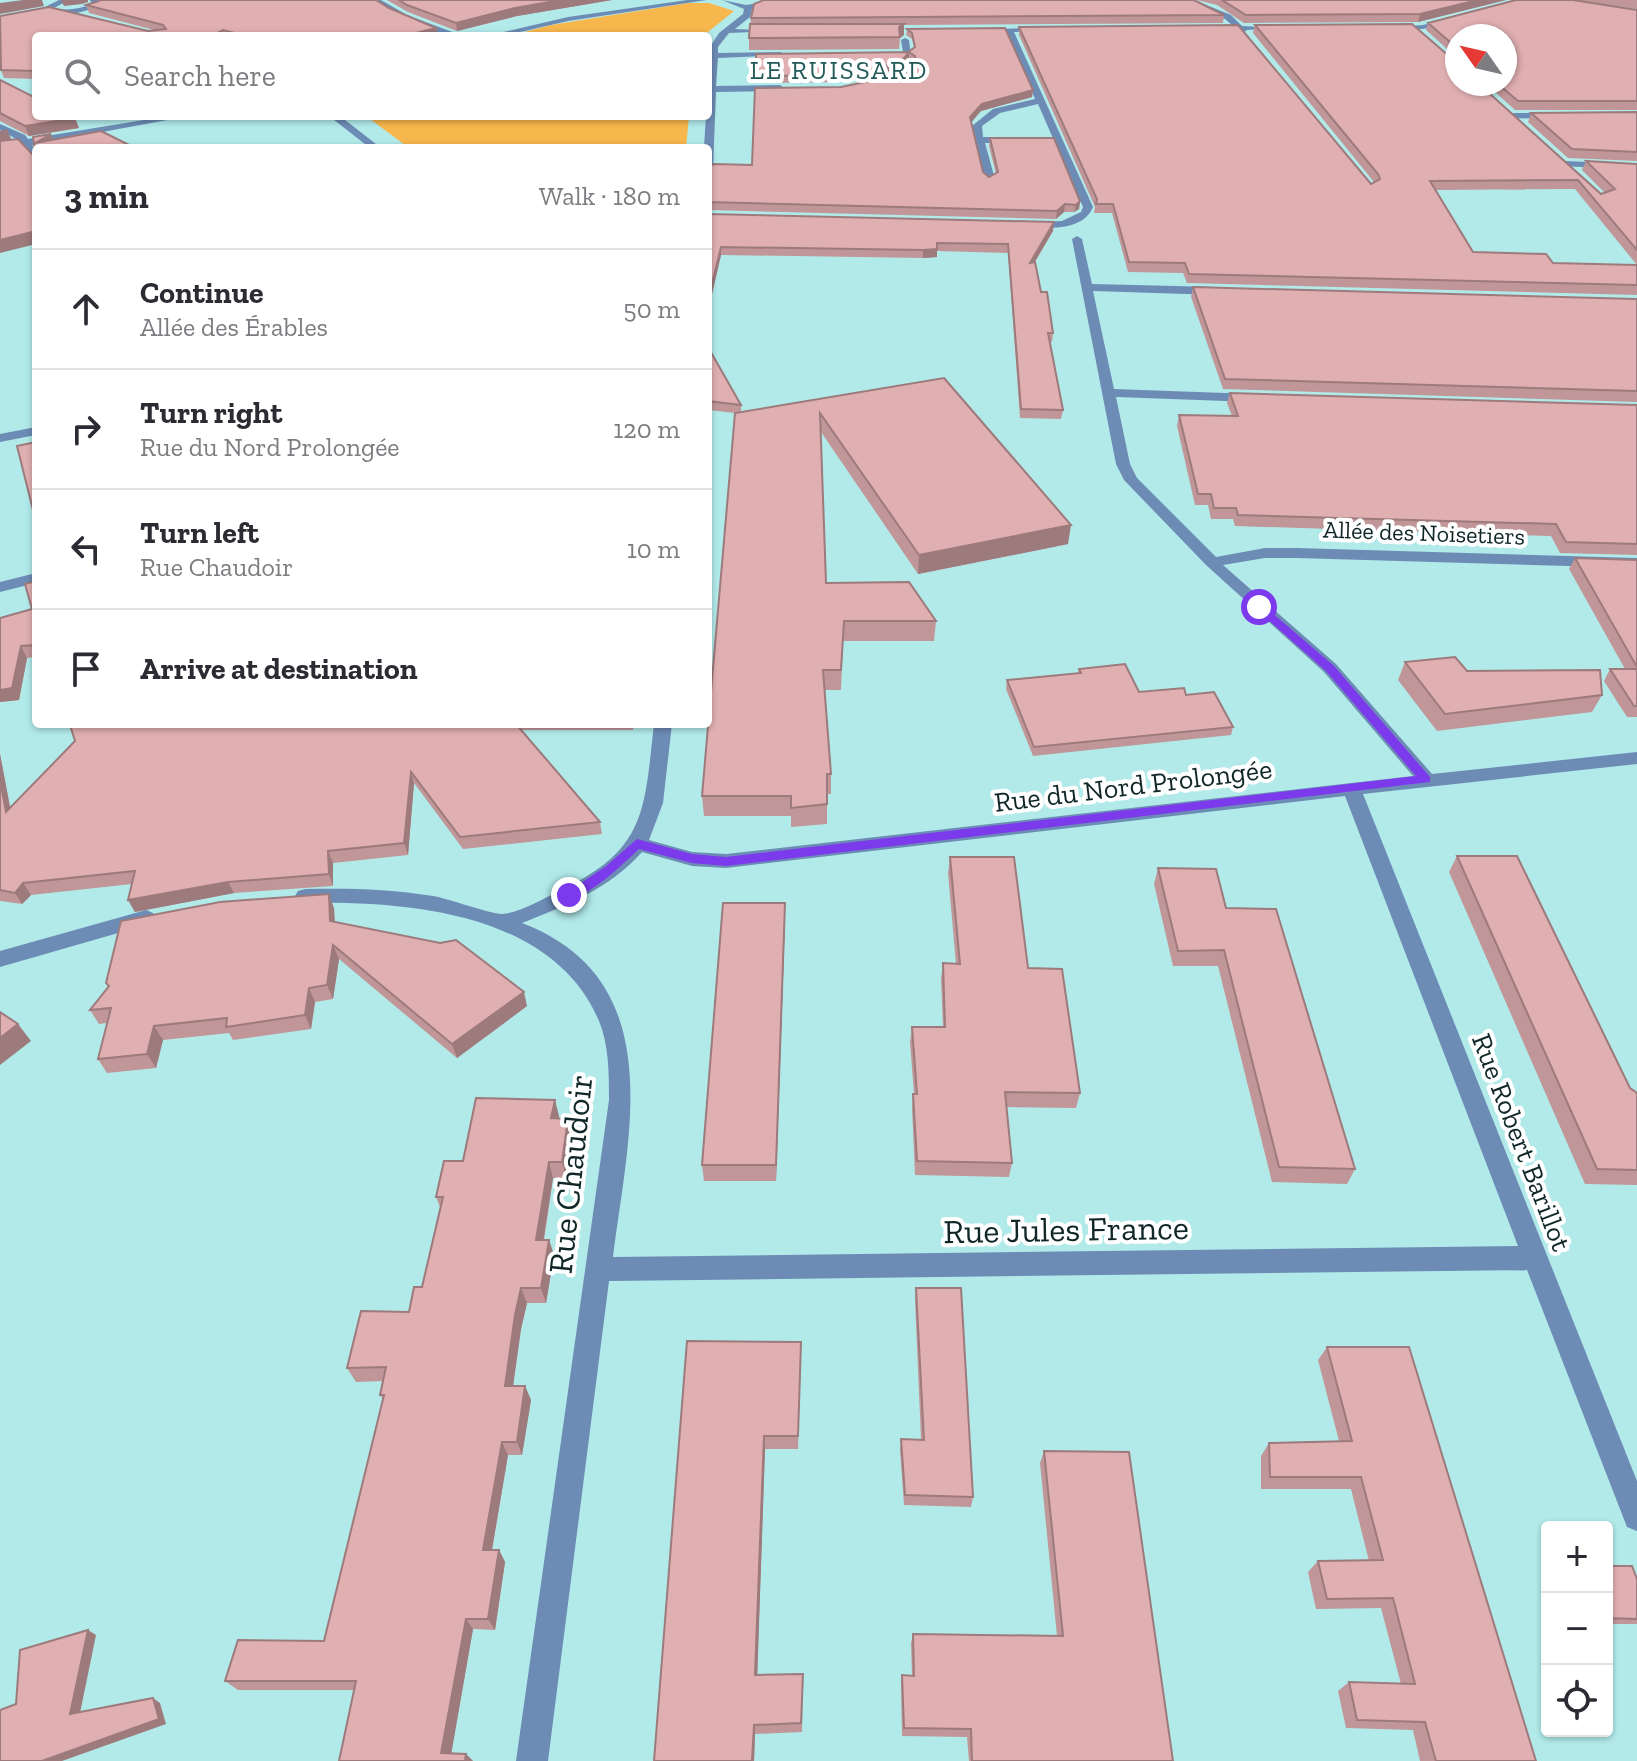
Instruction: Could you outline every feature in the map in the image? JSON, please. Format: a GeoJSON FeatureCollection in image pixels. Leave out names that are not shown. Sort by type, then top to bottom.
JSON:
{"type":"FeatureCollection","features":[{"type":"Feature","properties":{"kind":"street"},"geometry":{"type":"LineString","coordinates":[[39,12],[65,0]]}},
{"type":"Feature","properties":{"kind":"street"},"geometry":{"type":"LineString","coordinates":[[376,0],[404,17],[447,32]]}},
{"type":"Feature","properties":{"kind":"street"},"geometry":{"type":"LineString","coordinates":[[639,0],[649,7]]}},
{"type":"Feature","properties":{"kind":"street"},"geometry":{"type":"LineString","coordinates":[[508,32],[558,20],[703,0]]}},
{"type":"Feature","properties":{"kind":"street"},"geometry":{"type":"LineString","coordinates":[[726,0],[733,5],[749,6],[767,4],[771,0]]}},
{"type":"Feature","properties":{"kind":"street"},"geometry":{"type":"LineString","coordinates":[[1188,0],[1228,17],[1251,40]]}},
{"type":"Feature","properties":{"kind":"street"},"geometry":{"type":"LineString","coordinates":[[39,1],[62,12],[147,32]]}},
{"type":"Feature","properties":{"kind":"street"},"geometry":{"type":"LineString","coordinates":[[62,12],[98,3],[96,12],[113,22]]}},
{"type":"Feature","properties":{"kind":"street"},"geometry":{"type":"LineString","coordinates":[[749,6],[747,15],[716,42],[712,89],[789,88]]}},
{"type":"Feature","properties":{"kind":"street"},"geometry":{"type":"LineString","coordinates":[[1381,28],[1413,27],[1468,15]]}},
{"type":"Feature","properties":{"kind":"street"},"geometry":{"type":"LineString","coordinates":[[1413,27],[1424,37]]}},
{"type":"Feature","properties":{"kind":"street"},"geometry":{"type":"LineString","coordinates":[[1210,28],[1288,28]]}},
{"type":"Feature","properties":{"kind":"street"},"geometry":{"type":"LineString","coordinates":[[964,30],[1055,29]]}},
{"type":"Feature","properties":{"kind":"street"},"geometry":{"type":"LineString","coordinates":[[1009,30],[1088,210],[1081,217],[1064,224],[1018,225]]}},
{"type":"Feature","properties":{"kind":"street"},"geometry":{"type":"LineString","coordinates":[[727,31],[786,31]]}},
{"type":"Feature","properties":{"kind":"street"},"geometry":{"type":"LineString","coordinates":[[878,55],[908,54],[905,40]]}},
{"type":"Feature","properties":{"kind":"street"},"geometry":{"type":"LineString","coordinates":[[713,56],[788,55]]}},
{"type":"Feature","properties":{"kind":"street"},"geometry":{"type":"LineString","coordinates":[[990,179],[977,126],[985,116],[1040,101]]}},
{"type":"Feature","properties":{"kind":"street"},"geometry":{"type":"LineString","coordinates":[[1499,105],[1522,126]]}},
{"type":"Feature","properties":{"kind":"street"},"geometry":{"type":"LineString","coordinates":[[1511,116],[1574,115]]}},
{"type":"Feature","properties":{"kind":"street"},"geometry":{"type":"LineString","coordinates":[[0,147],[161,120]]}},
{"type":"Feature","properties":{"kind":"street"},"geometry":{"type":"LineString","coordinates":[[339,120],[371,144]]}},
{"type":"Feature","properties":{"kind":"street"},"geometry":{"type":"LineString","coordinates":[[709,144],[710,120]]}},
{"type":"Feature","properties":{"kind":"street"},"geometry":{"type":"LineString","coordinates":[[0,127],[20,135],[32,152]]}},
{"type":"Feature","properties":{"kind":"street"},"geometry":{"type":"LineString","coordinates":[[979,140],[1027,140]]}},
{"type":"Feature","properties":{"kind":"street"},"geometry":{"type":"LineString","coordinates":[[1043,140],[1058,140]]}},
{"type":"Feature","properties":{"kind":"street"},"geometry":{"type":"LineString","coordinates":[[1554,155],[1575,173]]}},
{"type":"Feature","properties":{"kind":"street"},"geometry":{"type":"LineString","coordinates":[[1565,164],[1637,167]]}},
{"type":"Feature","properties":{"kind":"street"},"geometry":{"type":"LineString","coordinates":[[1077,239],[1123,464],[1131,480],[1211,562],[1320,658],[1426,779]]}},
{"type":"Feature","properties":{"kind":"street"},"geometry":{"type":"LineString","coordinates":[[1087,287],[1228,291]]}},
{"type":"Feature","properties":{"kind":"street"},"geometry":{"type":"LineString","coordinates":[[1109,393],[1272,398]]}},
{"type":"Feature","properties":{"kind":"street"},"geometry":{"type":"LineString","coordinates":[[0,438],[32,432]]}},
{"type":"Feature","properties":{"kind":"street","name":"Allée des Noisetiers"},"geometry":{"type":"LineString","coordinates":[[1211,562],[1255,554],[1297,553],[1637,563]]}},
{"type":"Feature","properties":{"kind":"street"},"geometry":{"type":"LineString","coordinates":[[0,587],[32,579]]}},
{"type":"Feature","properties":{"kind":"street"},"geometry":{"type":"LineString","coordinates":[[504,922],[592,882],[625,858],[637,844],[651,814],[662,728]]}},
{"type":"Feature","properties":{"kind":"street","name":"Rue du Nord Prolongée"},"geometry":{"type":"LineString","coordinates":[[637,844],[692,859],[726,861],[1426,779],[1637,758]]}},
{"type":"Feature","properties":{"kind":"street","name":"Rue Robert Barillot"},"geometry":{"type":"LineString","coordinates":[[1351,788],[1637,1517]]}},
{"type":"Feature","properties":{"kind":"street","name":"Rue Chaudoir"},"geometry":{"type":"LineString","coordinates":[[289,898],[387,899],[452,909],[504,922],[561,954],[579,970],[610,1019],[621,1100],[532,1761]]}},
{"type":"Feature","properties":{"kind":"street"},"geometry":{"type":"LineString","coordinates":[[0,959],[118,924],[167,914]]}},
{"type":"Feature","properties":{"kind":"street","name":"Rue Jules France"},"geometry":{"type":"LineString","coordinates":[[597,1269],[1535,1258]]}},
{"type":"Feature","properties":{"kind":"shaded area"},"geometry":{"type":"Polygon","coordinates":[[[688,3],[709,3],[734,11],[708,32],[524,32],[688,3]]]}},
{"type":"Feature","properties":{"kind":"shaded area"},"geometry":{"type":"Polygon","coordinates":[[[371,120],[689,120],[686,144],[404,144],[371,120]]]}},
{"type":"Feature","properties":{"kind":"building"},"geometry":{"type":"Polygon","coordinates":[[[376,0],[436,28],[420,32],[32,32],[32,71],[1,70],[0,16],[49,7],[148,31],[166,29],[163,25],[86,5],[99,1],[376,0]]]}},
{"type":"Feature","properties":{"kind":"building"},"geometry":{"type":"Polygon","coordinates":[[[399,0],[561,0],[456,23],[399,0]]]}},
{"type":"Feature","properties":{"kind":"building"},"geometry":{"type":"Polygon","coordinates":[[[764,0],[1194,0],[1224,15],[751,18],[754,4],[764,0]]]}},
{"type":"Feature","properties":{"kind":"building"},"geometry":{"type":"Polygon","coordinates":[[[1222,0],[1478,0],[1420,14],[1246,15],[1222,0]]]}},
{"type":"Feature","properties":{"kind":"building"},"geometry":{"type":"Polygon","coordinates":[[[1516,0],[1573,0],[1637,10],[1637,101],[1518,101],[1512,96],[1517,96],[1517,24],[1445,24],[1445,38],[1428,23],[1516,0]]]}},
{"type":"Feature","properties":{"kind":"building"},"geometry":{"type":"Polygon","coordinates":[[[750,24],[904,24],[899,27],[900,37],[749,38],[750,24]]]}},
{"type":"Feature","properties":{"kind":"building"},"geometry":{"type":"Polygon","coordinates":[[[1412,24],[1445,53],[1445,96],[1492,96],[1601,194],[1615,189],[1586,161],[1637,164],[1637,250],[1578,180],[1430,181],[1473,252],[1546,254],[1553,263],[1637,265],[1637,285],[1189,274],[1185,263],[1129,262],[1113,204],[1096,204],[1097,199],[1019,27],[1238,25],[1371,184],[1380,179],[1255,25],[1412,24]]]}},
{"type":"Feature","properties":{"kind":"building"},"geometry":{"type":"Polygon","coordinates":[[[1005,28],[1033,90],[982,104],[970,117],[983,172],[989,177],[998,172],[990,138],[1054,138],[1080,201],[1076,205],[1065,204],[1057,211],[712,202],[712,165],[752,165],[755,88],[841,87],[908,73],[917,65],[915,56],[909,52],[900,63],[840,75],[756,76],[756,54],[908,52],[915,47],[912,33],[907,29],[1005,28]]]}},
{"type":"Feature","properties":{"kind":"building"},"geometry":{"type":"Polygon","coordinates":[[[0,80],[32,96],[32,120],[62,120],[25,126],[0,113],[0,80]]]}},
{"type":"Feature","properties":{"kind":"building"},"geometry":{"type":"Polygon","coordinates":[[[1637,112],[1637,152],[1572,149],[1531,113],[1637,112]]]}},
{"type":"Feature","properties":{"kind":"building"},"geometry":{"type":"Polygon","coordinates":[[[101,131],[127,144],[34,144],[33,137],[51,134],[35,143],[101,131]]]}},
{"type":"Feature","properties":{"kind":"building"},"geometry":{"type":"Polygon","coordinates":[[[18,139],[32,154],[32,232],[0,240],[0,141],[18,139]]]}},
{"type":"Feature","properties":{"kind":"building"},"geometry":{"type":"Polygon","coordinates":[[[712,214],[1054,222],[1030,263],[1035,262],[1041,292],[1047,292],[1053,333],[1048,333],[1063,410],[1021,409],[1008,244],[937,243],[937,249],[923,250],[721,247],[712,284],[712,214]]]}},
{"type":"Feature","properties":{"kind":"building"},"geometry":{"type":"Polygon","coordinates":[[[1193,287],[1637,299],[1637,391],[1225,379],[1193,287]]]}},
{"type":"Feature","properties":{"kind":"building"},"geometry":{"type":"Polygon","coordinates":[[[712,354],[741,405],[712,401],[712,354]]]}},
{"type":"Feature","properties":{"kind":"building"},"geometry":{"type":"Polygon","coordinates":[[[944,378],[1071,525],[919,555],[820,413],[826,583],[909,582],[936,621],[844,621],[841,670],[823,670],[831,774],[827,774],[827,804],[791,808],[791,796],[702,796],[708,728],[712,728],[712,680],[735,413],[944,378]]]}},
{"type":"Feature","properties":{"kind":"building"},"geometry":{"type":"Polygon","coordinates":[[[1230,393],[1637,405],[1637,544],[1566,542],[1556,524],[1238,515],[1236,508],[1214,508],[1211,494],[1198,494],[1179,415],[1238,416],[1230,393]]]}},
{"type":"Feature","properties":{"kind":"building"},"geometry":{"type":"Polygon","coordinates":[[[32,443],[32,506],[17,446],[32,443]]]}},
{"type":"Feature","properties":{"kind":"building"},"geometry":{"type":"Polygon","coordinates":[[[1575,558],[1637,560],[1637,667],[1575,558]]]}},
{"type":"Feature","properties":{"kind":"building"},"geometry":{"type":"Polygon","coordinates":[[[32,582],[32,609],[25,584],[32,582]]]}},
{"type":"Feature","properties":{"kind":"building"},"geometry":{"type":"Polygon","coordinates":[[[32,609],[32,645],[21,646],[12,688],[0,690],[0,618],[32,609]]]}},
{"type":"Feature","properties":{"kind":"building"},"geometry":{"type":"Polygon","coordinates":[[[1455,657],[1467,671],[1600,670],[1602,695],[1445,714],[1405,662],[1455,657]]]}},
{"type":"Feature","properties":{"kind":"building"},"geometry":{"type":"Polygon","coordinates":[[[1125,664],[1139,692],[1184,688],[1186,695],[1214,692],[1233,727],[1034,747],[1007,680],[1081,673],[1079,669],[1125,664]]]}},
{"type":"Feature","properties":{"kind":"building"},"geometry":{"type":"Polygon","coordinates":[[[1610,669],[1637,669],[1637,706],[1634,706],[1610,669]]]}},
{"type":"Feature","properties":{"kind":"building"},"geometry":{"type":"Polygon","coordinates":[[[71,728],[519,728],[600,822],[460,837],[411,772],[404,843],[328,851],[329,874],[228,882],[128,900],[135,871],[23,883],[15,893],[0,890],[0,780],[6,812],[75,741],[71,728]]]}},
{"type":"Feature","properties":{"kind":"building"},"geometry":{"type":"Polygon","coordinates":[[[1457,856],[1517,856],[1630,1088],[1637,1093],[1637,1170],[1597,1169],[1457,856]]]}},
{"type":"Feature","properties":{"kind":"building"},"geometry":{"type":"Polygon","coordinates":[[[950,857],[1014,857],[1028,968],[1062,969],[1080,1093],[1005,1092],[1012,1163],[917,1161],[913,1094],[917,1094],[912,1027],[945,1027],[943,963],[960,964],[950,857]]]}},
{"type":"Feature","properties":{"kind":"building"},"geometry":{"type":"Polygon","coordinates":[[[1158,868],[1216,869],[1226,908],[1276,909],[1355,1169],[1279,1167],[1224,950],[1178,951],[1158,868]]]}},
{"type":"Feature","properties":{"kind":"building"},"geometry":{"type":"Polygon","coordinates":[[[329,894],[330,921],[440,943],[456,940],[524,992],[452,1044],[333,945],[327,985],[309,988],[305,1015],[226,1027],[227,1018],[154,1026],[147,1054],[98,1059],[111,1008],[90,1010],[109,986],[106,983],[121,921],[220,902],[329,894]]]}},
{"type":"Feature","properties":{"kind":"building"},"geometry":{"type":"Polygon","coordinates":[[[723,903],[785,903],[776,1165],[702,1165],[723,903]]]}},
{"type":"Feature","properties":{"kind":"building"},"geometry":{"type":"Polygon","coordinates":[[[0,1012],[18,1024],[0,1038],[0,1012]]]}},
{"type":"Feature","properties":{"kind":"building"},"geometry":{"type":"Polygon","coordinates":[[[476,1098],[555,1100],[551,1118],[568,1119],[562,1162],[549,1162],[536,1240],[549,1240],[541,1288],[521,1288],[515,1315],[505,1386],[525,1386],[517,1442],[502,1442],[483,1550],[499,1550],[488,1619],[466,1619],[441,1753],[466,1754],[465,1761],[339,1761],[356,1681],[225,1681],[238,1640],[324,1641],[384,1395],[380,1395],[386,1367],[347,1368],[361,1311],[409,1312],[414,1287],[422,1287],[443,1197],[436,1197],[444,1161],[463,1161],[476,1098]]]}},
{"type":"Feature","properties":{"kind":"building"},"geometry":{"type":"Polygon","coordinates":[[[916,1288],[961,1288],[973,1497],[905,1495],[901,1439],[924,1440],[916,1288]]]}},
{"type":"Feature","properties":{"kind":"building"},"geometry":{"type":"Polygon","coordinates":[[[687,1341],[801,1342],[798,1436],[764,1436],[755,1675],[803,1674],[801,1723],[754,1725],[752,1761],[654,1761],[687,1341]]]}},
{"type":"Feature","properties":{"kind":"building"},"geometry":{"type":"Polygon","coordinates":[[[1327,1347],[1409,1347],[1536,1761],[1436,1761],[1425,1722],[1357,1720],[1349,1682],[1415,1684],[1393,1598],[1327,1599],[1318,1561],[1383,1560],[1361,1477],[1270,1477],[1269,1443],[1352,1441],[1327,1347]]]}},
{"type":"Feature","properties":{"kind":"building"},"geometry":{"type":"Polygon","coordinates":[[[1044,1451],[1129,1452],[1173,1761],[972,1761],[971,1729],[904,1728],[902,1675],[914,1676],[913,1634],[1063,1636],[1044,1451]]]}},
{"type":"Feature","properties":{"kind":"building"},"geometry":{"type":"Polygon","coordinates":[[[1613,1566],[1632,1566],[1637,1579],[1637,1619],[1613,1618],[1613,1566]]]}},
{"type":"Feature","properties":{"kind":"building"},"geometry":{"type":"Polygon","coordinates":[[[88,1630],[70,1714],[153,1698],[159,1719],[42,1761],[0,1761],[0,1710],[16,1704],[20,1650],[88,1630]]]}},
{"type":"Feature","properties":{"kind":"district","name":"LE RUISSARD"},"geometry":{"type":"Point","coordinates":[839,70]}},
{"type":"Feature","properties":{"kind":"route"},"geometry":{"type":"LineString","coordinates":[[569,895],[625,858],[637,844],[692,859],[726,861],[1426,779],[1330,668],[1259,607]]}}]}
